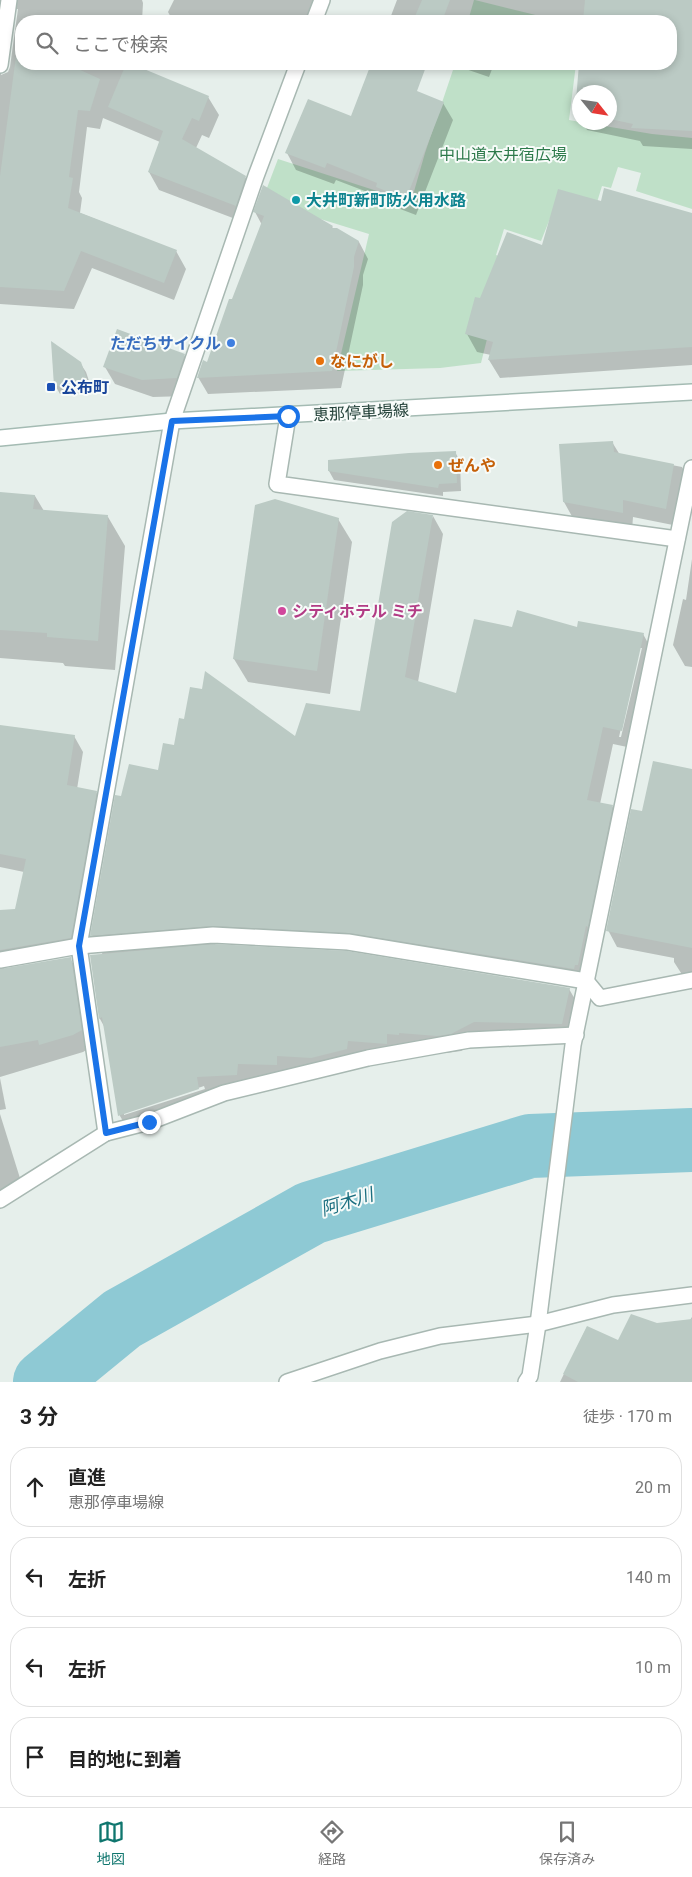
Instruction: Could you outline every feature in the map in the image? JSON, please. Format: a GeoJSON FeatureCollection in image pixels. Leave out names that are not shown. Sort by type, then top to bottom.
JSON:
{"type":"FeatureCollection","features":[{"type":"Feature","properties":{"kind":"street"},"geometry":{"type":"LineString","coordinates":[[0,65],[9,0]]}},
{"type":"Feature","properties":{"kind":"street"},"geometry":{"type":"LineString","coordinates":[[316,15],[322,0]]}},
{"type":"Feature","properties":{"kind":"street"},"geometry":{"type":"LineString","coordinates":[[106,1133],[79,946],[172,421],[256,176],[296,70]]}},
{"type":"Feature","properties":{"kind":"street","name":"恵那停車場線"},"geometry":{"type":"LineString","coordinates":[[0,438],[172,421],[692,392]]}},
{"type":"Feature","properties":{"kind":"street"},"geometry":{"type":"LineString","coordinates":[[288,416],[277,484],[677,539]]}},
{"type":"Feature","properties":{"kind":"street"},"geometry":{"type":"LineString","coordinates":[[532,1380],[574,1040],[692,468]]}},
{"type":"Feature","properties":{"kind":"street"},"geometry":{"type":"LineString","coordinates":[[0,960],[79,946],[213,935],[348,942],[586,981],[600,998],[692,980]]}},
{"type":"Feature","properties":{"kind":"street"},"geometry":{"type":"LineString","coordinates":[[0,1200],[106,1133],[149,1122],[224,1093],[368,1058],[469,1040],[574,1040]]}},
{"type":"Feature","properties":{"kind":"street"},"geometry":{"type":"LineString","coordinates":[[287,1382],[380,1351],[440,1336],[538,1324],[613,1305],[692,1295]]}},
{"type":"Feature","properties":{"kind":"green space"},"geometry":{"type":"Polygon","coordinates":[[[475,0],[536,15],[470,15],[475,0]]]}},
{"type":"Feature","properties":{"kind":"green space","name":"中山道大井宿広場"},"geometry":{"type":"Polygon","coordinates":[[[453,70],[575,70],[569,120],[572,121],[572,130],[617,130],[617,128],[692,138],[692,209],[636,191],[641,173],[618,167],[611,188],[602,186],[590,225],[551,216],[541,241],[504,229],[496,255],[507,259],[481,363],[440,368],[337,371],[369,234],[262,201],[278,159],[411,202],[425,153],[453,70]]]}},
{"type":"Feature","properties":{"kind":"building"},"geometry":{"type":"Polygon","coordinates":[[[422,0],[450,0],[444,15],[416,15],[422,0]]]}},
{"type":"Feature","properties":{"kind":"building"},"geometry":{"type":"Polygon","coordinates":[[[585,0],[692,0],[692,131],[631,128],[633,124],[617,121],[617,85],[577,85],[578,70],[677,70],[677,15],[584,15],[585,0]]]}},
{"type":"Feature","properties":{"kind":"building"},"geometry":{"type":"Polygon","coordinates":[[[15,64],[15,70],[80,70],[100,79],[90,111],[78,110],[69,177],[73,178],[68,208],[177,250],[164,283],[81,251],[64,291],[0,287],[0,176],[15,64]]]}},
{"type":"Feature","properties":{"kind":"building"},"geometry":{"type":"Polygon","coordinates":[[[123,70],[146,70],[209,96],[199,121],[192,118],[182,139],[246,176],[236,206],[148,172],[163,131],[108,107],[123,70]]]}},
{"type":"Feature","properties":{"kind":"building"},"geometry":{"type":"Polygon","coordinates":[[[369,70],[425,70],[417,91],[444,102],[406,199],[376,187],[377,183],[327,163],[325,168],[285,153],[308,99],[351,116],[369,70]]]}},
{"type":"Feature","properties":{"kind":"building"},"geometry":{"type":"Polygon","coordinates":[[[263,185],[333,226],[331,228],[337,228],[359,241],[354,257],[354,267],[332,371],[197,378],[203,360],[207,362],[229,299],[232,299],[264,216],[253,212],[263,185]]]}},
{"type":"Feature","properties":{"kind":"building"},"geometry":{"type":"Polygon","coordinates":[[[604,188],[692,213],[692,347],[488,360],[493,342],[465,334],[475,297],[480,298],[507,232],[542,245],[558,189],[601,201],[604,188]]]}},
{"type":"Feature","properties":{"kind":"building"},"geometry":{"type":"Polygon","coordinates":[[[117,329],[185,354],[177,378],[142,380],[103,367],[117,329]]]}},
{"type":"Feature","properties":{"kind":"building"},"geometry":{"type":"Polygon","coordinates":[[[51,341],[81,362],[89,385],[54,386],[51,341]]]}},
{"type":"Feature","properties":{"kind":"building"},"geometry":{"type":"Polygon","coordinates":[[[613,441],[614,452],[674,464],[666,509],[623,500],[623,513],[563,502],[559,444],[613,441]]]}},
{"type":"Feature","properties":{"kind":"building"},"geometry":{"type":"Polygon","coordinates":[[[456,451],[457,483],[439,484],[438,488],[328,471],[328,460],[456,451]]]}},
{"type":"Feature","properties":{"kind":"building"},"geometry":{"type":"Polygon","coordinates":[[[0,492],[35,495],[33,509],[108,515],[98,641],[47,637],[47,633],[0,630],[0,492]]]}},
{"type":"Feature","properties":{"kind":"building","name":"シティホテル ミチ"},"geometry":{"type":"Polygon","coordinates":[[[275,499],[339,518],[317,671],[233,659],[255,505],[275,499]]]}},
{"type":"Feature","properties":{"kind":"building"},"geometry":{"type":"Polygon","coordinates":[[[407,511],[433,515],[405,677],[456,693],[474,619],[512,627],[517,610],[577,627],[578,621],[644,633],[622,731],[603,727],[587,800],[613,805],[588,927],[586,926],[578,965],[575,965],[574,969],[348,933],[213,926],[90,936],[115,795],[121,796],[129,764],[158,770],[163,743],[174,745],[179,718],[184,719],[190,687],[202,689],[205,671],[295,736],[306,703],[360,711],[392,522],[407,511]]]}},
{"type":"Feature","properties":{"kind":"building"},"geometry":{"type":"Polygon","coordinates":[[[0,725],[75,735],[67,785],[97,791],[71,938],[0,950],[0,910],[15,909],[26,859],[0,854],[0,725]]]}},
{"type":"Feature","properties":{"kind":"building"},"geometry":{"type":"Polygon","coordinates":[[[653,761],[692,769],[692,948],[606,931],[631,809],[642,811],[653,761]]]}},
{"type":"Feature","properties":{"kind":"building"},"geometry":{"type":"Polygon","coordinates":[[[213,944],[347,951],[570,988],[562,1024],[474,1022],[451,1034],[437,1036],[387,1034],[387,1044],[348,1041],[347,1049],[311,1058],[277,1056],[277,1065],[238,1064],[237,1075],[197,1077],[199,1089],[118,1116],[102,1017],[99,1019],[90,955],[213,944]]]}},
{"type":"Feature","properties":{"kind":"building"},"geometry":{"type":"Polygon","coordinates":[[[71,957],[82,1030],[73,1035],[39,1045],[38,1040],[0,1047],[0,969],[71,957]]]}},
{"type":"Feature","properties":{"kind":"building"},"geometry":{"type":"Polygon","coordinates":[[[631,1314],[657,1323],[692,1319],[692,1382],[578,1382],[563,1374],[587,1326],[618,1340],[631,1314]]]}},
{"type":"Feature","properties":{"kind":"waterway","name":"阿木川"},"geometry":{"type":"LineString","coordinates":[[45,1382],[122,1319],[311,1213],[530,1146],[692,1140]]}},
{"type":"Feature","properties":{"kind":"place","name":"大井町新町防火用水路"},"geometry":{"type":"Point","coordinates":[296,200]}},
{"type":"Feature","properties":{"kind":"place","name":"ただちサイクル"},"geometry":{"type":"Point","coordinates":[231,343]}},
{"type":"Feature","properties":{"kind":"place","name":"なにがし"},"geometry":{"type":"Point","coordinates":[320,361]}},
{"type":"Feature","properties":{"kind":"place","name":"公布町"},"geometry":{"type":"Point","coordinates":[51,387]}},
{"type":"Feature","properties":{"kind":"place","name":"ぜんや"},"geometry":{"type":"Point","coordinates":[438,465]}},
{"type":"Feature","properties":{"kind":"place","name":"シティホテル ミチ"},"geometry":{"type":"Point","coordinates":[282,611]}},
{"type":"Feature","properties":{"kind":"route"},"geometry":{"type":"LineString","coordinates":[[149,1122],[106,1133],[79,946],[172,421],[288,416]]}}]}
